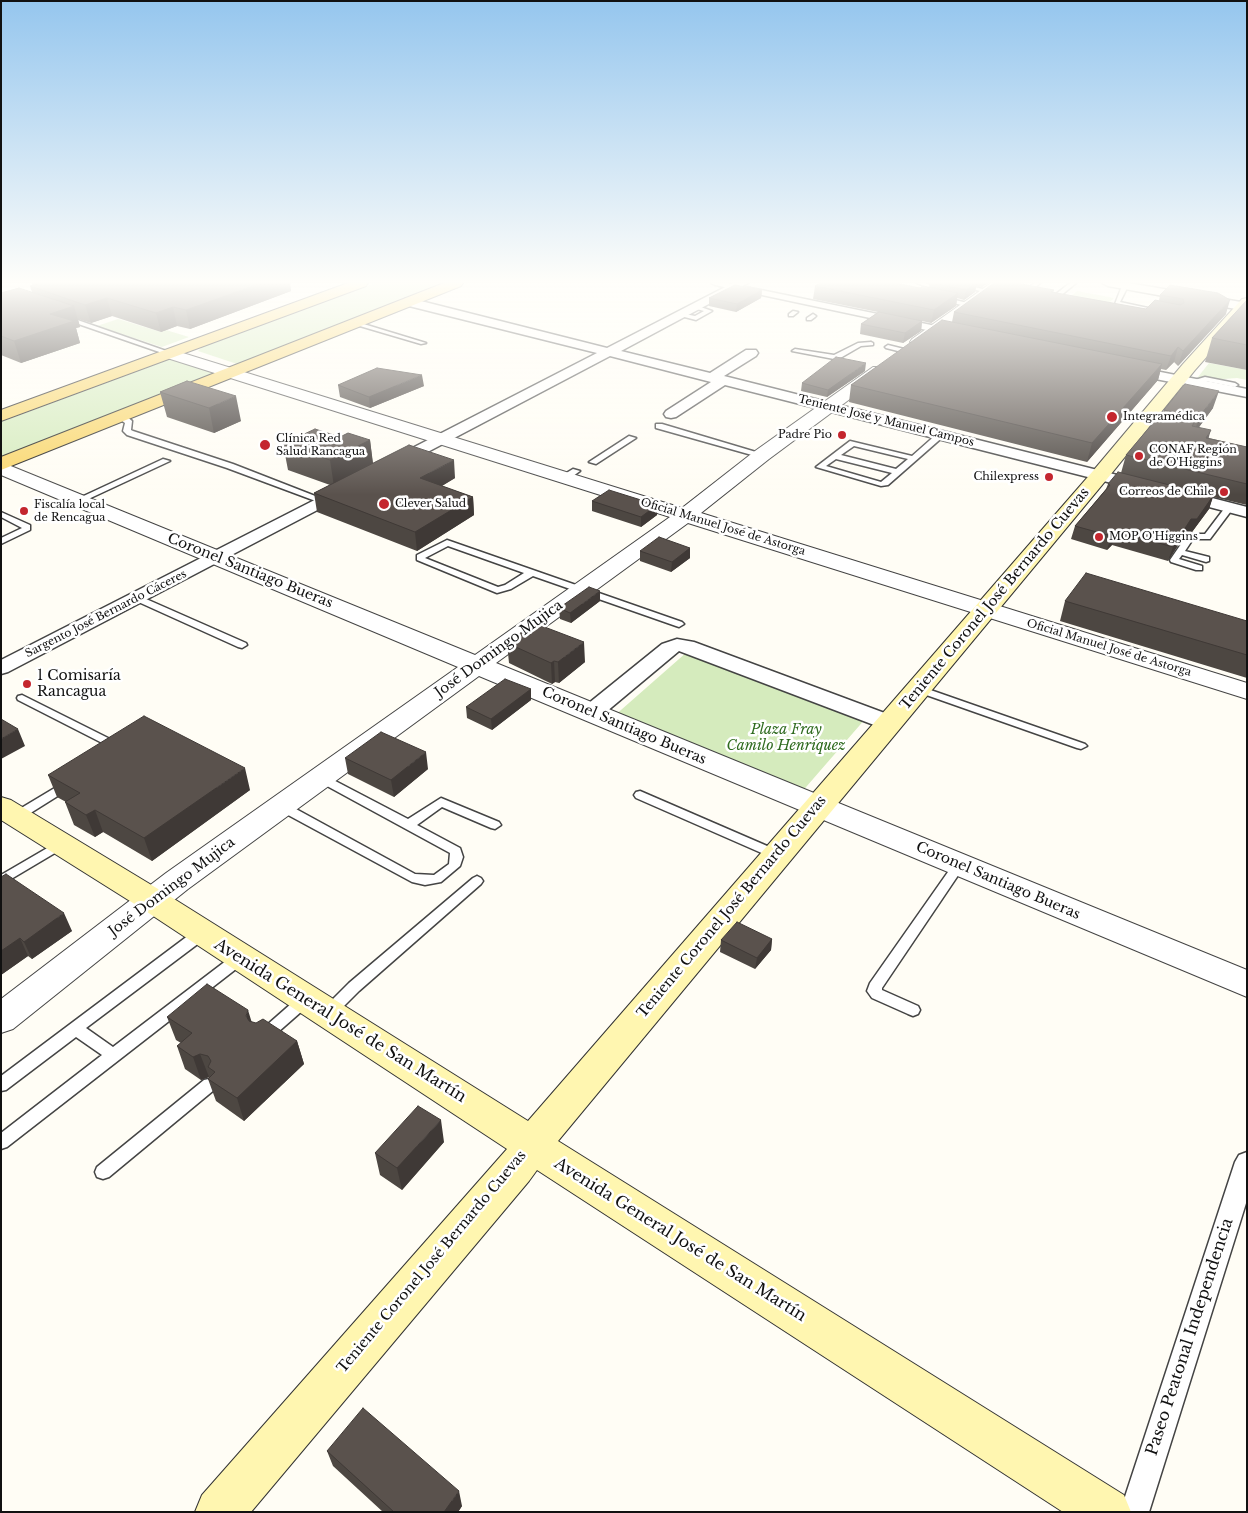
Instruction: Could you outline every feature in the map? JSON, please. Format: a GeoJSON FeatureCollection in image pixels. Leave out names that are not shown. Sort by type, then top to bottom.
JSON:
{"type":"FeatureCollection","features":[{"type":"Feature","properties":{"kind":"main road"},"geometry":{"type":"LineString","coordinates":[[1,416],[169,354]]}},
{"type":"Feature","properties":{"kind":"main road"},"geometry":{"type":"LineString","coordinates":[[1,466],[279,354]]}},
{"type":"Feature","properties":{"kind":"main road","name":"Teniente Coronel José Bernardo Cuevas"},"geometry":{"type":"LineString","coordinates":[[219,1512],[508,1177],[532,1144],[777,855],[1100,475],[1145,428],[1207,354]]}},
{"type":"Feature","properties":{"kind":"main road","name":"Avenida General José de San Martín"},"geometry":{"type":"LineString","coordinates":[[9,812],[152,900],[556,1161],[1107,1512]]}},
{"type":"Feature","properties":{"kind":"street","name":"Oficial Manuel José de Astorga"},"geometry":{"type":"LineString","coordinates":[[184,354],[442,439],[571,474],[686,515],[1247,691]]}},
{"type":"Feature","properties":{"kind":"street"},"geometry":{"type":"LineString","coordinates":[[386,468],[607,354]]}},
{"type":"Feature","properties":{"kind":"street","name":"Teniente José y Manuel Campos"},"geometry":{"type":"LineString","coordinates":[[616,354],[948,439],[1247,512]]}},
{"type":"Feature","properties":{"kind":"street"},"geometry":{"type":"LineString","coordinates":[[670,414],[751,354]]}},
{"type":"Feature","properties":{"kind":"street","name":"José Domingo Mujica"},"geometry":{"type":"LineString","coordinates":[[1,1019],[152,900],[320,777],[686,515],[762,455],[901,354]]}},
{"type":"Feature","properties":{"kind":"street"},"geometry":{"type":"LineString","coordinates":[[1115,367],[1185,381],[1241,389]]}},
{"type":"Feature","properties":{"kind":"street","name":"Coronel Santiago Bueras"},"geometry":{"type":"LineString","coordinates":[[1,466],[1247,984]]}},
{"type":"Feature","properties":{"kind":"street","name":"Sargento José Bernardo Cáceres"},"geometry":{"type":"LineString","coordinates":[[1,668],[359,482]]}},
{"type":"Feature","properties":{"kind":"street"},"geometry":{"type":"LineString","coordinates":[[592,712],[669,648],[677,645],[686,646],[890,723]]}},
{"type":"Feature","properties":{"kind":"street","name":"Paseo Peatonal Independencia"},"geometry":{"type":"LineString","coordinates":[[1134,1512],[1247,1162]]}},
{"type":"Feature","properties":{"kind":"lane"},"geometry":{"type":"LineString","coordinates":[[812,354],[834,357],[844,354]]}},
{"type":"Feature","properties":{"kind":"lane"},"geometry":{"type":"LineString","coordinates":[[121,416],[128,421],[127,431],[130,433],[324,500]]}},
{"type":"Feature","properties":{"kind":"lane"},"geometry":{"type":"LineString","coordinates":[[659,426],[762,455]]}},
{"type":"Feature","properties":{"kind":"lane"},"geometry":{"type":"LineString","coordinates":[[593,462],[632,438]]}},
{"type":"Feature","properties":{"kind":"lane"},"geometry":{"type":"LineString","coordinates":[[913,458],[853,443],[820,468],[881,484],[913,458],[948,439]]}},
{"type":"Feature","properties":{"kind":"lane"},"geometry":{"type":"LineString","coordinates":[[836,456],[898,472]]}},
{"type":"Feature","properties":{"kind":"lane"},"geometry":{"type":"LineString","coordinates":[[79,500],[166,462]]}},
{"type":"Feature","properties":{"kind":"lane"},"geometry":{"type":"LineString","coordinates":[[1199,568],[1174,561],[1191,536],[1207,537],[1230,508]]}},
{"type":"Feature","properties":{"kind":"lane"},"geometry":{"type":"LineString","coordinates":[[1,514],[27,527],[26,530],[1,541]]}},
{"type":"Feature","properties":{"kind":"lane"},"geometry":{"type":"LineString","coordinates":[[531,573],[508,587],[497,590],[419,559],[447,543],[679,624]]}},
{"type":"Feature","properties":{"kind":"lane"},"geometry":{"type":"LineString","coordinates":[[1180,552],[1206,559]]}},
{"type":"Feature","properties":{"kind":"lane"},"geometry":{"type":"LineString","coordinates":[[137,598],[242,645]]}},
{"type":"Feature","properties":{"kind":"lane"},"geometry":{"type":"LineString","coordinates":[[919,688],[1080,746]]}},
{"type":"Feature","properties":{"kind":"lane"},"geometry":{"type":"LineString","coordinates":[[22,698],[125,747],[108,758]]}},
{"type":"Feature","properties":{"kind":"lane"},"geometry":{"type":"LineString","coordinates":[[281,806],[412,878],[425,880],[437,878],[454,866],[457,857],[456,851],[320,777]]}},
{"type":"Feature","properties":{"kind":"lane"},"geometry":{"type":"LineString","coordinates":[[9,812],[78,778]]}},
{"type":"Feature","properties":{"kind":"lane"},"geometry":{"type":"LineString","coordinates":[[640,795],[777,855]]}},
{"type":"Feature","properties":{"kind":"lane"},"geometry":{"type":"LineString","coordinates":[[408,825],[441,802],[495,825]]}},
{"type":"Feature","properties":{"kind":"lane"},"geometry":{"type":"LineString","coordinates":[[1,881],[61,844]]}},
{"type":"Feature","properties":{"kind":"lane"},"geometry":{"type":"LineString","coordinates":[[912,1010],[877,994],[874,991],[874,987],[960,865]]}},
{"type":"Feature","properties":{"kind":"lane"},"geometry":{"type":"LineString","coordinates":[[262,1038],[354,987],[477,881]]}},
{"type":"Feature","properties":{"kind":"lane"},"geometry":{"type":"LineString","coordinates":[[1,1085],[202,933]]}},
{"type":"Feature","properties":{"kind":"lane"},"geometry":{"type":"LineString","coordinates":[[1,1142],[241,958]]}},
{"type":"Feature","properties":{"kind":"lane"},"geometry":{"type":"LineString","coordinates":[[76,1029],[113,1055]]}},
{"type":"Feature","properties":{"kind":"lane"},"geometry":{"type":"LineString","coordinates":[[103,1172],[209,1085]]}},
{"type":"Feature","properties":{"kind":"green space"},"geometry":{"type":"Polygon","coordinates":[[[206,354],[269,354],[240,365],[206,354]]]}},
{"type":"Feature","properties":{"kind":"green space"},"geometry":{"type":"Polygon","coordinates":[[[173,358],[221,373],[1,461],[1,422],[173,358]]]}},
{"type":"Feature","properties":{"kind":"green space"},"geometry":{"type":"Polygon","coordinates":[[[1209,363],[1247,370],[1247,380],[1237,378],[1211,380],[1198,377],[1209,363]]]}},
{"type":"Feature","properties":{"kind":"green space","name":"Plaza Fray Camilo Henríquez"},"geometry":{"type":"Polygon","coordinates":[[[687,652],[866,718],[800,794],[613,717],[687,652]]]}},
{"type":"Feature","properties":{"kind":"building"},"geometry":{"type":"Polygon","coordinates":[[[895,354],[1110,354],[1162,364],[1092,443],[851,385],[895,354]]]}},
{"type":"Feature","properties":{"kind":"building"},"geometry":{"type":"Polygon","coordinates":[[[1159,354],[1173,354],[1171,356],[1159,354]]]}},
{"type":"Feature","properties":{"kind":"building"},"geometry":{"type":"Polygon","coordinates":[[[836,357],[866,363],[828,390],[802,383],[836,357]]]}},
{"type":"Feature","properties":{"kind":"building"},"geometry":{"type":"Polygon","coordinates":[[[377,368],[422,375],[369,397],[338,385],[377,368]]]}},
{"type":"Feature","properties":{"kind":"building"},"geometry":{"type":"Polygon","coordinates":[[[187,381],[236,396],[209,408],[160,392],[187,381]]]}},
{"type":"Feature","properties":{"kind":"building"},"geometry":{"type":"Polygon","coordinates":[[[1185,384],[1219,391],[1199,417],[1164,410],[1185,384]]]}},
{"type":"Feature","properties":{"kind":"building"},"geometry":{"type":"Polygon","coordinates":[[[1159,416],[1194,423],[1192,426],[1211,430],[1206,438],[1247,447],[1247,484],[1126,455],[1159,416]]]}},
{"type":"Feature","properties":{"kind":"building"},"geometry":{"type":"Polygon","coordinates":[[[315,429],[340,437],[348,433],[370,440],[330,460],[283,444],[315,429]]]}},
{"type":"Feature","properties":{"kind":"building"},"geometry":{"type":"Polygon","coordinates":[[[409,445],[454,460],[420,478],[473,497],[415,532],[314,493],[409,445]]]}},
{"type":"Feature","properties":{"kind":"building"},"geometry":{"type":"Polygon","coordinates":[[[1118,472],[1213,496],[1197,519],[1191,519],[1173,547],[1116,531],[1111,536],[1075,526],[1110,485],[1108,484],[1118,472]]]}},
{"type":"Feature","properties":{"kind":"building"},"geometry":{"type":"Polygon","coordinates":[[[609,490],[657,505],[641,517],[592,501],[609,490]]]}},
{"type":"Feature","properties":{"kind":"building"},"geometry":{"type":"Polygon","coordinates":[[[659,537],[690,548],[672,562],[640,551],[659,537]]]}},
{"type":"Feature","properties":{"kind":"building"},"geometry":{"type":"Polygon","coordinates":[[[1086,573],[1247,621],[1247,655],[1065,601],[1086,573]]]}},
{"type":"Feature","properties":{"kind":"building"},"geometry":{"type":"Polygon","coordinates":[[[589,587],[600,591],[570,613],[559,608],[589,587]]]}},
{"type":"Feature","properties":{"kind":"building"},"geometry":{"type":"Polygon","coordinates":[[[534,623],[584,642],[558,662],[554,661],[551,663],[507,643],[534,623]]]}},
{"type":"Feature","properties":{"kind":"building"},"geometry":{"type":"Polygon","coordinates":[[[505,679],[531,689],[491,719],[466,707],[505,679]]]}},
{"type":"Feature","properties":{"kind":"building"},"geometry":{"type":"Polygon","coordinates":[[[144,716],[245,768],[144,838],[95,810],[86,815],[65,802],[80,793],[48,775],[144,716]]]}},
{"type":"Feature","properties":{"kind":"building"},"geometry":{"type":"Polygon","coordinates":[[[1,719],[18,729],[1,739],[1,719]]]}},
{"type":"Feature","properties":{"kind":"building"},"geometry":{"type":"Polygon","coordinates":[[[381,732],[426,752],[391,780],[345,758],[381,732]]]}},
{"type":"Feature","properties":{"kind":"building"},"geometry":{"type":"Polygon","coordinates":[[[6,874],[64,913],[24,942],[20,938],[1,951],[1,877],[6,874]]]}},
{"type":"Feature","properties":{"kind":"building"},"geometry":{"type":"Polygon","coordinates":[[[737,922],[772,939],[757,958],[721,940],[737,922]]]}},
{"type":"Feature","properties":{"kind":"building"},"geometry":{"type":"Polygon","coordinates":[[[207,984],[248,1010],[246,1016],[249,1021],[256,1023],[263,1019],[297,1041],[237,1098],[208,1079],[215,1072],[208,1067],[211,1061],[208,1056],[200,1054],[193,1057],[177,1046],[192,1033],[167,1017],[207,984]]]}},
{"type":"Feature","properties":{"kind":"building"},"geometry":{"type":"Polygon","coordinates":[[[418,1106],[441,1120],[397,1168],[375,1153],[418,1106]]]}},
{"type":"Feature","properties":{"kind":"building"},"geometry":{"type":"Polygon","coordinates":[[[363,1408],[459,1491],[444,1512],[394,1512],[327,1451],[363,1408]]]}},
{"type":"Feature","properties":{"kind":"place","name":"Integramédica"},"geometry":{"type":"Point","coordinates":[1112,417]}},
{"type":"Feature","properties":{"kind":"place","name":"Padre Pio"},"geometry":{"type":"Point","coordinates":[842,435]}},
{"type":"Feature","properties":{"kind":"place","name":"Clínica Red Salud Rancagua"},"geometry":{"type":"Point","coordinates":[265,445]}},
{"type":"Feature","properties":{"kind":"place","name":"CONAF Región de O'Higgins"},"geometry":{"type":"Point","coordinates":[1139,456]}},
{"type":"Feature","properties":{"kind":"place","name":"Chilexpress"},"geometry":{"type":"Point","coordinates":[1049,477]}},
{"type":"Feature","properties":{"kind":"place","name":"Correos de Chile"},"geometry":{"type":"Point","coordinates":[1224,492]}},
{"type":"Feature","properties":{"kind":"place","name":"Clever Salud"},"geometry":{"type":"Point","coordinates":[384,504]}},
{"type":"Feature","properties":{"kind":"place","name":"Fiscalía local de Rencagua"},"geometry":{"type":"Point","coordinates":[24,511]}},
{"type":"Feature","properties":{"kind":"place","name":"MOP O'Higgins"},"geometry":{"type":"Point","coordinates":[1099,537]}},
{"type":"Feature","properties":{"kind":"place","name":"1 Comisaría Rancagua"},"geometry":{"type":"Point","coordinates":[27,684]}}]}
